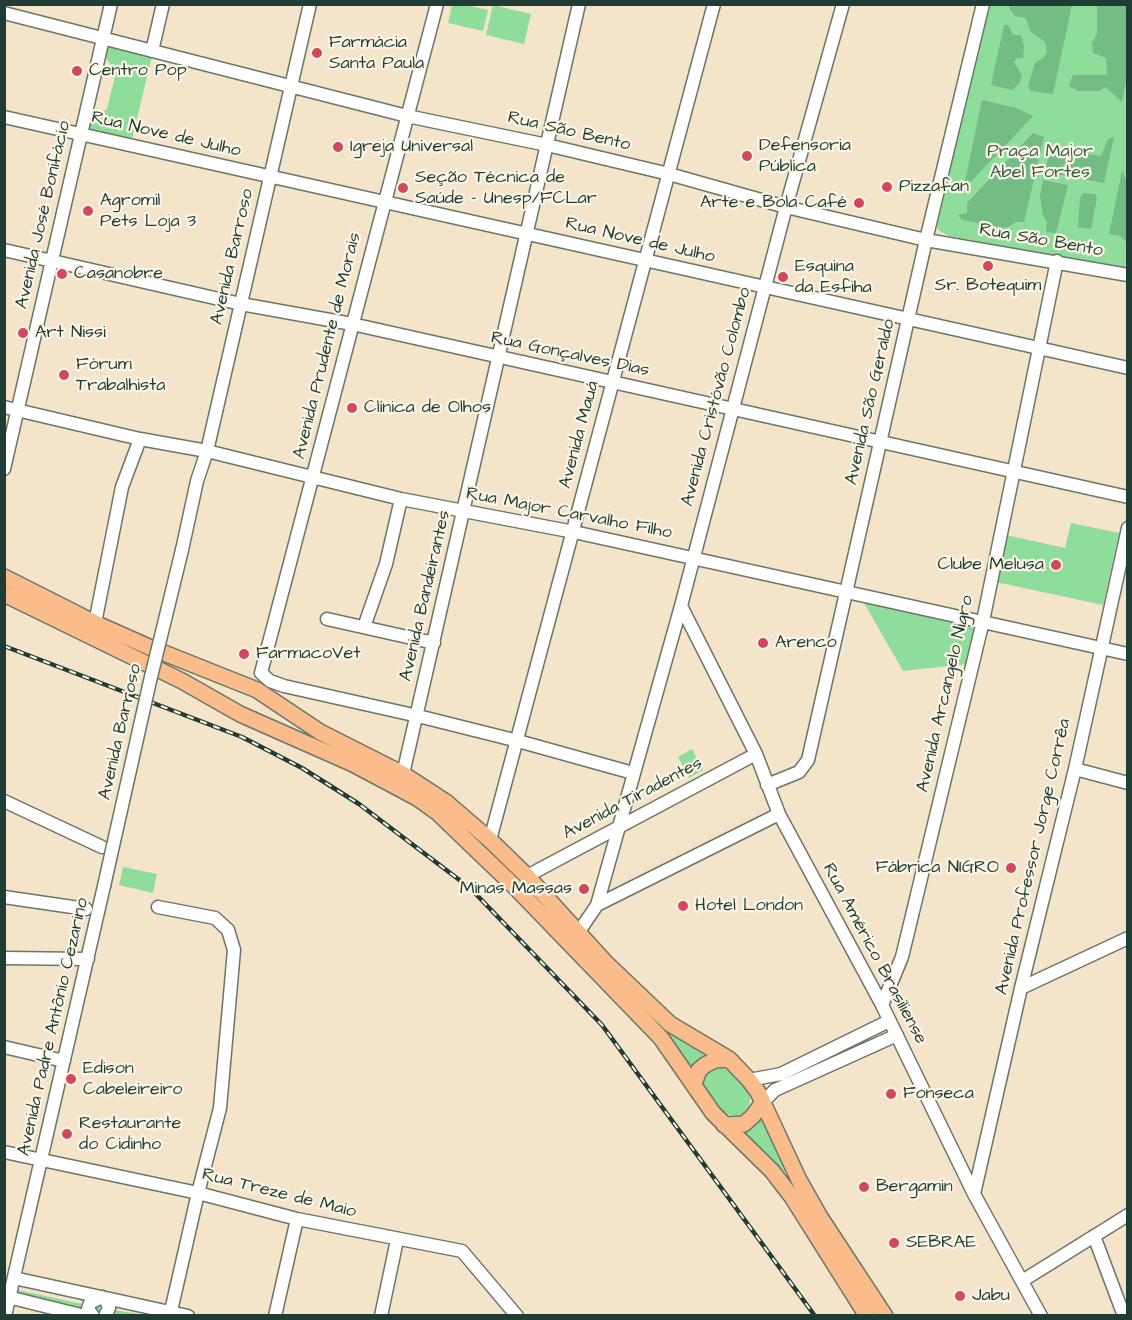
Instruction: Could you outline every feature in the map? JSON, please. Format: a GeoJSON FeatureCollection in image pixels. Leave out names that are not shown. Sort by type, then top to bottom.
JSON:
{"type":"FeatureCollection","features":[{"type":"Feature","properties":{"kind":"main road"},"geometry":{"type":"LineString","coordinates":[[4,577],[95,623],[257,690],[320,732],[403,774],[446,802],[527,876],[578,933],[670,1024],[729,1059],[749,1080],[763,1102],[794,1170],[820,1217],[885,1316]]}},
{"type":"Feature","properties":{"kind":"main road"},"geometry":{"type":"LineString","coordinates":[[4,594],[182,681],[229,708],[353,764],[417,798],[438,813],[513,886],[661,1038],[713,1113],[772,1172],[792,1197],[867,1316]]}},
{"type":"Feature","properties":{"kind":"main road"},"geometry":{"type":"LineString","coordinates":[[229,708],[228,700],[232,690],[239,683]]}},
{"type":"Feature","properties":{"kind":"main road"},"geometry":{"type":"LineString","coordinates":[[252,719],[264,712],[273,702]]}},
{"type":"Feature","properties":{"kind":"main road"},"geometry":{"type":"LineString","coordinates":[[694,1084],[699,1070],[705,1065],[715,1060],[729,1059]]}},
{"type":"Feature","properties":{"kind":"main road"},"geometry":{"type":"LineString","coordinates":[[724,1125],[744,1124],[763,1102]]}},
{"type":"Feature","properties":{"kind":"street","name":"Avenida José Bonifácio"},"geometry":{"type":"LineString","coordinates":[[4,469],[11,409],[51,260],[111,4]]}},
{"type":"Feature","properties":{"kind":"street"},"geometry":{"type":"LineString","coordinates":[[152,51],[163,4]]}},
{"type":"Feature","properties":{"kind":"street","name":"Avenida Barroso"},"geometry":{"type":"LineString","coordinates":[[104,886],[150,681],[197,481],[207,451],[310,4]]}},
{"type":"Feature","properties":{"kind":"street","name":"Avenida Prudente de Morais"},"geometry":{"type":"LineString","coordinates":[[261,673],[437,4]]}},
{"type":"Feature","properties":{"kind":"street","name":"Avenida Bandeirantes"},"geometry":{"type":"LineString","coordinates":[[403,774],[579,4]]}},
{"type":"Feature","properties":{"kind":"street","name":"Avenida Mauá"},"geometry":{"type":"LineString","coordinates":[[490,840],[714,4]]}},
{"type":"Feature","properties":{"kind":"street","name":"Avenida Cristóvão Colombo"},"geometry":{"type":"LineString","coordinates":[[578,933],[597,905],[681,606],[786,207],[843,4]]}},
{"type":"Feature","properties":{"kind":"street","name":"Avenida São Geraldo"},"geometry":{"type":"LineString","coordinates":[[767,784],[799,772],[808,760],[982,4]]}},
{"type":"Feature","properties":{"kind":"street","name":"Rua São Bento"},"geometry":{"type":"LineString","coordinates":[[4,13],[407,116],[547,145],[669,174],[786,207],[926,240],[1128,275]]}},
{"type":"Feature","properties":{"kind":"street","name":"Rua Nove de Julho"},"geometry":{"type":"LineString","coordinates":[[4,117],[908,321],[1128,368]]}},
{"type":"Feature","properties":{"kind":"street","name":"Rua Gonçalves Dias"},"geometry":{"type":"LineString","coordinates":[[4,250],[241,304],[352,324],[1128,497]]}},
{"type":"Feature","properties":{"kind":"street","name":"Avenida Arcangelo Nigro"},"geometry":{"type":"LineString","coordinates":[[882,1005],[902,957],[982,621],[1057,261]]}},
{"type":"Feature","properties":{"kind":"street","name":"Rua Major Carvalho Filho"},"geometry":{"type":"LineString","coordinates":[[11,409],[140,439],[207,451],[264,467],[401,499],[574,532],[1128,654]]}},
{"type":"Feature","properties":{"kind":"street"},"geometry":{"type":"LineString","coordinates":[[95,623],[122,486],[140,439]]}},
{"type":"Feature","properties":{"kind":"street","name":"Avenida Barroso"},"geometry":{"type":"LineString","coordinates":[[190,448],[195,460],[197,481]]}},
{"type":"Feature","properties":{"kind":"street"},"geometry":{"type":"LineString","coordinates":[[364,627],[386,564],[401,499]]}},
{"type":"Feature","properties":{"kind":"street","name":"Avenida Professor Jorge Corrêa"},"geometry":{"type":"LineString","coordinates":[[974,1194],[1021,988],[1075,769],[1128,528]]}},
{"type":"Feature","properties":{"kind":"street","name":"Rua Américo Brasiliense"},"geometry":{"type":"LineString","coordinates":[[681,606],[756,754],[779,814],[882,1005],[974,1194],[1041,1316]]}},
{"type":"Feature","properties":{"kind":"street"},"geometry":{"type":"LineString","coordinates":[[327,619],[434,643]]}},
{"type":"Feature","properties":{"kind":"street"},"geometry":{"type":"LineString","coordinates":[[239,683],[261,673],[270,681],[291,688],[418,716],[633,773]]}},
{"type":"Feature","properties":{"kind":"street"},"geometry":{"type":"LineString","coordinates":[[273,702],[291,688]]}},
{"type":"Feature","properties":{"kind":"street","name":"Avenida Tiradentes"},"geometry":{"type":"LineString","coordinates":[[527,876],[756,754]]}},
{"type":"Feature","properties":{"kind":"street"},"geometry":{"type":"LineString","coordinates":[[1075,769],[1128,783]]}},
{"type":"Feature","properties":{"kind":"street"},"geometry":{"type":"LineString","coordinates":[[4,801],[102,847]]}},
{"type":"Feature","properties":{"kind":"street"},"geometry":{"type":"LineString","coordinates":[[597,905],[779,814]]}},
{"type":"Feature","properties":{"kind":"street","name":"Avenida Padre Antônio Cezarino"},"geometry":{"type":"LineString","coordinates":[[5,1316],[7,1297],[14,1278],[104,886]]}},
{"type":"Feature","properties":{"kind":"street"},"geometry":{"type":"LineString","coordinates":[[4,897],[86,909]]}},
{"type":"Feature","properties":{"kind":"street"},"geometry":{"type":"LineString","coordinates":[[158,906],[215,918],[228,930],[234,950],[220,1108],[198,1192],[162,1311]]}},
{"type":"Feature","properties":{"kind":"street"},"geometry":{"type":"LineString","coordinates":[[1021,988],[1128,938]]}},
{"type":"Feature","properties":{"kind":"street","name":"Avenida Arcangelo Nigro"},"geometry":{"type":"LineString","coordinates":[[871,986],[890,975],[902,957]]}},
{"type":"Feature","properties":{"kind":"street"},"geometry":{"type":"LineString","coordinates":[[4,958],[88,959]]}},
{"type":"Feature","properties":{"kind":"street"},"geometry":{"type":"LineString","coordinates":[[763,1102],[775,1090],[890,1021]]}},
{"type":"Feature","properties":{"kind":"street"},"geometry":{"type":"LineString","coordinates":[[749,1080],[781,1074],[897,1035]]}},
{"type":"Feature","properties":{"kind":"street"},"geometry":{"type":"LineString","coordinates":[[4,1047],[64,1061]]}},
{"type":"Feature","properties":{"kind":"street","name":"Rua Treze de Maio"},"geometry":{"type":"LineString","coordinates":[[4,1152],[198,1192],[297,1219],[462,1251],[517,1316]]}},
{"type":"Feature","properties":{"kind":"street"},"geometry":{"type":"LineString","coordinates":[[1022,1281],[1128,1215]]}},
{"type":"Feature","properties":{"kind":"street"},"geometry":{"type":"LineString","coordinates":[[275,1316],[297,1219]]}},
{"type":"Feature","properties":{"kind":"street"},"geometry":{"type":"LineString","coordinates":[[1094,1236],[1124,1316]]}},
{"type":"Feature","properties":{"kind":"street"},"geometry":{"type":"LineString","coordinates":[[381,1316],[397,1240]]}},
{"type":"Feature","properties":{"kind":"street"},"geometry":{"type":"LineString","coordinates":[[14,1278],[188,1316]]}},
{"type":"Feature","properties":{"kind":"street"},"geometry":{"type":"LineString","coordinates":[[7,1297],[85,1316]]}},
{"type":"Feature","properties":{"kind":"street"},"geometry":{"type":"LineString","coordinates":[[93,1316],[88,1309],[90,1303],[102,1297]]}},
{"type":"Feature","properties":{"kind":"street"},"geometry":{"type":"LineString","coordinates":[[102,1297],[109,1308],[105,1316]]}},
{"type":"Feature","properties":{"kind":"green space"},"geometry":{"type":"Polygon","coordinates":[[[452,5],[466,5],[488,10],[483,31],[448,23],[452,5]]]}},
{"type":"Feature","properties":{"kind":"green space"},"geometry":{"type":"Polygon","coordinates":[[[493,5],[531,14],[524,44],[486,35],[493,5]]]}},
{"type":"Feature","properties":{"kind":"green space","name":"Praça Major Abel Fortes"},"geometry":{"type":"Polygon","coordinates":[[[989,5],[1127,5],[1127,270],[949,236],[938,230],[937,226],[989,5]]]}},
{"type":"Feature","properties":{"kind":"green space"},"geometry":{"type":"Polygon","coordinates":[[[1010,5],[1072,5],[1053,94],[1031,91],[1028,86],[1035,63],[1047,52],[1045,42],[1030,31],[1026,18],[1015,16],[1009,9],[1010,5]]]}},
{"type":"Feature","properties":{"kind":"green space"},"geometry":{"type":"Polygon","coordinates":[[[1097,5],[1127,5],[1127,76],[1122,102],[1105,87],[1100,91],[1078,91],[1069,86],[1073,75],[1107,75],[1106,58],[1093,53],[1092,43],[1097,34],[1097,5]]]}},
{"type":"Feature","properties":{"kind":"green space"},"geometry":{"type":"Polygon","coordinates":[[[1004,25],[1008,25],[1013,35],[1021,35],[1024,47],[1023,58],[1017,58],[1014,62],[1022,76],[1019,84],[1012,90],[991,85],[1004,25]]]}},
{"type":"Feature","properties":{"kind":"green space"},"geometry":{"type":"Polygon","coordinates":[[[107,46],[152,56],[132,139],[88,129],[91,120],[107,109],[116,72],[105,57],[107,46]]]}},
{"type":"Feature","properties":{"kind":"green space"},"geometry":{"type":"Polygon","coordinates":[[[982,100],[1016,108],[1033,116],[968,185],[964,186],[982,100]]]}},
{"type":"Feature","properties":{"kind":"green space"},"geometry":{"type":"Polygon","coordinates":[[[1033,133],[1044,137],[1024,222],[1016,222],[1006,228],[962,220],[958,215],[967,213],[967,203],[1033,133]]]}},
{"type":"Feature","properties":{"kind":"green space"},"geometry":{"type":"Polygon","coordinates":[[[1114,137],[1104,183],[1045,172],[1051,144],[1059,150],[1101,156],[1108,139],[1114,137]]]}},
{"type":"Feature","properties":{"kind":"green space"},"geometry":{"type":"Polygon","coordinates":[[[1122,171],[1127,182],[1127,242],[1120,236],[1109,234],[1122,171]]]}},
{"type":"Feature","properties":{"kind":"green space"},"geometry":{"type":"Polygon","coordinates":[[[1043,180],[1068,185],[1056,233],[1046,232],[1047,222],[1043,216],[1040,195],[1043,180]]]}},
{"type":"Feature","properties":{"kind":"green space"},"geometry":{"type":"Polygon","coordinates":[[[1083,193],[1095,194],[1097,198],[1091,229],[1078,227],[1080,198],[1083,193]]]}},
{"type":"Feature","properties":{"kind":"green space","name":"Clube Melusa"},"geometry":{"type":"Polygon","coordinates":[[[1071,523],[1119,533],[1103,605],[996,582],[1006,535],[1065,548],[1071,523]]]}},
{"type":"Feature","properties":{"kind":"green space","name":"Clube Melusa"},"geometry":{"type":"Polygon","coordinates":[[[863,601],[975,627],[967,664],[903,671],[863,601]]]}},
{"type":"Feature","properties":{"kind":"green space"},"geometry":{"type":"Polygon","coordinates":[[[692,749],[703,770],[689,778],[678,757],[692,749]]]}},
{"type":"Feature","properties":{"kind":"green space"},"geometry":{"type":"Polygon","coordinates":[[[123,867],[157,874],[153,893],[119,885],[123,867]]]}},
{"type":"Feature","properties":{"kind":"green space"},"geometry":{"type":"Polygon","coordinates":[[[662,1024],[708,1054],[697,1061],[691,1071],[662,1024]]]}},
{"type":"Feature","properties":{"kind":"green space"},"geometry":{"type":"Polygon","coordinates":[[[714,1067],[722,1067],[729,1071],[751,1095],[749,1106],[742,1114],[736,1116],[725,1114],[708,1097],[702,1087],[701,1080],[714,1067]]]}},
{"type":"Feature","properties":{"kind":"green space"},"geometry":{"type":"Polygon","coordinates":[[[763,1116],[786,1173],[742,1131],[753,1129],[763,1116]]]}},
{"type":"Feature","properties":{"kind":"green space"},"geometry":{"type":"Polygon","coordinates":[[[5,1287],[143,1315],[78,1315],[5,1297],[5,1287]]]}},
{"type":"Feature","properties":{"kind":"railway"},"geometry":{"type":"LineString","coordinates":[[4,646],[242,737],[302,768],[359,804],[470,888],[602,1025],[815,1316]]}},
{"type":"Feature","properties":{"kind":"place","name":"Farmácia Santa Paula"},"geometry":{"type":"Point","coordinates":[317,53]}},
{"type":"Feature","properties":{"kind":"place","name":"Centro Pop"},"geometry":{"type":"Point","coordinates":[77,71]}},
{"type":"Feature","properties":{"kind":"place","name":"Igreja Universal"},"geometry":{"type":"Point","coordinates":[338,147]}},
{"type":"Feature","properties":{"kind":"place","name":"Defensoria Pública"},"geometry":{"type":"Point","coordinates":[747,156]}},
{"type":"Feature","properties":{"kind":"place","name":"Pizzafan"},"geometry":{"type":"Point","coordinates":[887,187]}},
{"type":"Feature","properties":{"kind":"place","name":"Seção Técnica de Saúde - Unesp/FCLar"},"geometry":{"type":"Point","coordinates":[403,188]}},
{"type":"Feature","properties":{"kind":"place","name":"Arte e Bola Café"},"geometry":{"type":"Point","coordinates":[859,203]}},
{"type":"Feature","properties":{"kind":"place","name":"Agromil Pets Loja 3"},"geometry":{"type":"Point","coordinates":[88,211]}},
{"type":"Feature","properties":{"kind":"place","name":"Sr. Botequim"},"geometry":{"type":"Point","coordinates":[988,266]}},
{"type":"Feature","properties":{"kind":"place","name":"Casanobre"},"geometry":{"type":"Point","coordinates":[62,274]}},
{"type":"Feature","properties":{"kind":"place","name":"Esquina da Esfiha"},"geometry":{"type":"Point","coordinates":[783,277]}},
{"type":"Feature","properties":{"kind":"place","name":"Art Nissi"},"geometry":{"type":"Point","coordinates":[23,333]}},
{"type":"Feature","properties":{"kind":"place","name":"Fórum Trabalhista"},"geometry":{"type":"Point","coordinates":[64,375]}},
{"type":"Feature","properties":{"kind":"place","name":"Clínica de Olhos"},"geometry":{"type":"Point","coordinates":[352,408]}},
{"type":"Feature","properties":{"kind":"place","name":"Clube Melusa"},"geometry":{"type":"Point","coordinates":[1056,565]}},
{"type":"Feature","properties":{"kind":"place","name":"Arenco"},"geometry":{"type":"Point","coordinates":[763,643]}},
{"type":"Feature","properties":{"kind":"place","name":"FarmacoVet"},"geometry":{"type":"Point","coordinates":[244,654]}},
{"type":"Feature","properties":{"kind":"place","name":"Fábrica NIGRO"},"geometry":{"type":"Point","coordinates":[1011,868]}},
{"type":"Feature","properties":{"kind":"place","name":"Minas Massas"},"geometry":{"type":"Point","coordinates":[584,889]}},
{"type":"Feature","properties":{"kind":"place","name":"Hotel London"},"geometry":{"type":"Point","coordinates":[683,906]}},
{"type":"Feature","properties":{"kind":"place","name":"Edison Cabeleireiro"},"geometry":{"type":"Point","coordinates":[71,1079]}},
{"type":"Feature","properties":{"kind":"place","name":"Fonseca"},"geometry":{"type":"Point","coordinates":[891,1094]}},
{"type":"Feature","properties":{"kind":"place","name":"Restaurante do Cidinho"},"geometry":{"type":"Point","coordinates":[67,1134]}},
{"type":"Feature","properties":{"kind":"place","name":"Bergamin"},"geometry":{"type":"Point","coordinates":[864,1187]}},
{"type":"Feature","properties":{"kind":"place","name":"SEBRAE"},"geometry":{"type":"Point","coordinates":[894,1243]}},
{"type":"Feature","properties":{"kind":"place","name":"Jabu"},"geometry":{"type":"Point","coordinates":[960,1296]}}]}
